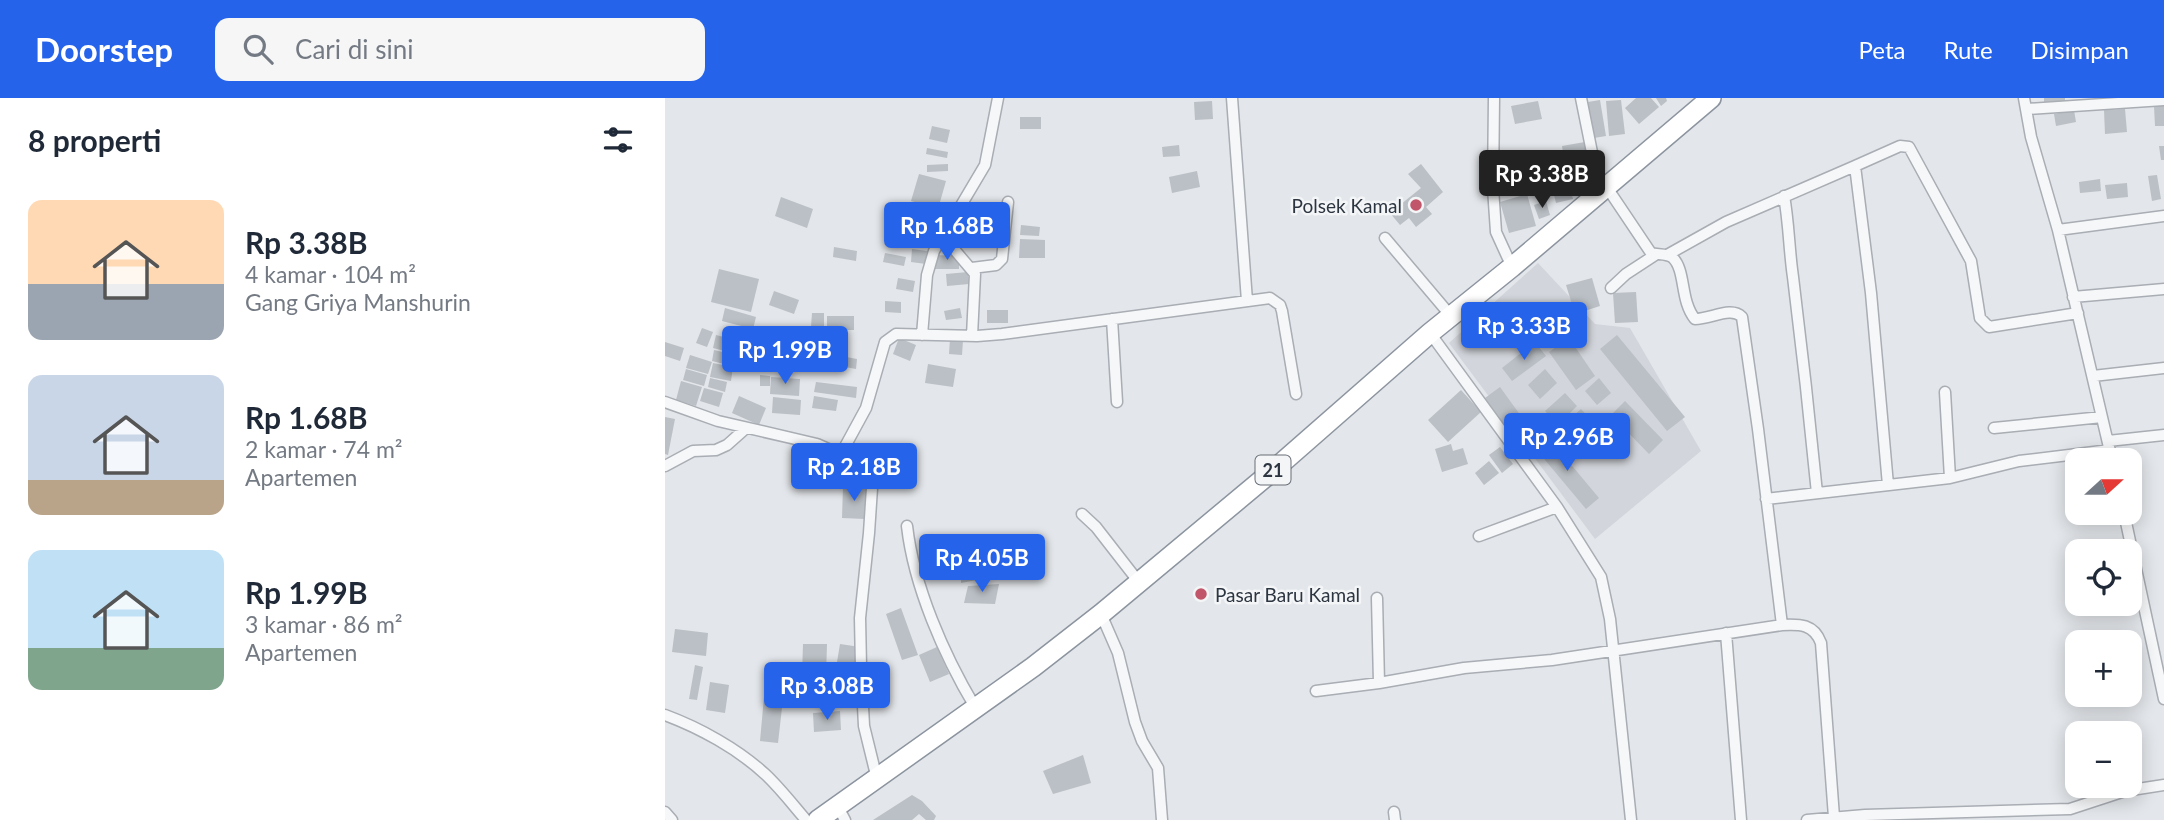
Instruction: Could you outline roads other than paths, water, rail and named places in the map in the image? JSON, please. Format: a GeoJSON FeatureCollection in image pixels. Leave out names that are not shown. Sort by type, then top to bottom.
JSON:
{"type":"FeatureCollection","features":[{"type":"Feature","properties":{"kind":"highway","name":"21"},"geometry":{"type":"LineString","coordinates":[[818,820],[841,813],[877,779],[1033,667],[1101,614],[1711,98]]}},
{"type":"Feature","properties":{"kind":"street"},"geometry":{"type":"LineString","coordinates":[[922,335],[927,275],[934,251],[985,165],[998,98]]}},
{"type":"Feature","properties":{"kind":"street"},"geometry":{"type":"LineString","coordinates":[[1232,98],[1247,301]]}},
{"type":"Feature","properties":{"kind":"street"},"geometry":{"type":"LineString","coordinates":[[1494,98],[1493,188],[1496,232],[1512,267]]}},
{"type":"Feature","properties":{"kind":"street"},"geometry":{"type":"LineString","coordinates":[[1581,98],[1603,189],[1650,253],[1674,259],[1686,306],[1695,318],[1707,319],[1731,312],[1742,317],[1781,625]]}},
{"type":"Feature","properties":{"kind":"street"},"geometry":{"type":"LineString","coordinates":[[2110,448],[2025,104],[2164,100]]}},
{"type":"Feature","properties":{"kind":"street"},"geometry":{"type":"LineString","coordinates":[[1611,288],[1626,274],[1726,222],[1900,146],[1909,147],[1971,261],[1980,318],[1989,327],[2077,313]]}},
{"type":"Feature","properties":{"kind":"street"},"geometry":{"type":"LineString","coordinates":[[1855,166],[1871,293],[1888,485]]}},
{"type":"Feature","properties":{"kind":"street"},"geometry":{"type":"LineString","coordinates":[[1784,196],[1817,493]]}},
{"type":"Feature","properties":{"kind":"street"},"geometry":{"type":"LineString","coordinates":[[972,268],[996,265],[1002,259],[1008,202]]}},
{"type":"Feature","properties":{"kind":"street"},"geometry":{"type":"LineString","coordinates":[[2058,230],[2164,216]]}},
{"type":"Feature","properties":{"kind":"street"},"geometry":{"type":"LineString","coordinates":[[942,235],[975,274],[972,336]]}},
{"type":"Feature","properties":{"kind":"street"},"geometry":{"type":"LineString","coordinates":[[1385,238],[1451,316]]}},
{"type":"Feature","properties":{"kind":"street"},"geometry":{"type":"LineString","coordinates":[[2073,297],[2164,289]]}},
{"type":"Feature","properties":{"kind":"street"},"geometry":{"type":"LineString","coordinates":[[841,454],[866,408],[885,342],[896,334],[1002,334],[1270,298],[1280,304],[1296,394]]}},
{"type":"Feature","properties":{"kind":"street"},"geometry":{"type":"LineString","coordinates":[[1112,319],[1117,402]]}},
{"type":"Feature","properties":{"kind":"street"},"geometry":{"type":"LineString","coordinates":[[1430,333],[1557,507],[1601,577],[1610,619],[1631,820]]}},
{"type":"Feature","properties":{"kind":"street"},"geometry":{"type":"LineString","coordinates":[[2093,376],[2164,368]]}},
{"type":"Feature","properties":{"kind":"street"},"geometry":{"type":"LineString","coordinates":[[1945,393],[1950,478]]}},
{"type":"Feature","properties":{"kind":"street"},"geometry":{"type":"LineString","coordinates":[[665,402],[741,433],[798,438],[841,454],[873,472],[860,618],[864,726],[877,779]]}},
{"type":"Feature","properties":{"kind":"street"},"geometry":{"type":"LineString","coordinates":[[1994,428],[2102,417]]}},
{"type":"Feature","properties":{"kind":"street"},"geometry":{"type":"LineString","coordinates":[[665,466],[693,451],[716,450],[741,433]]}},
{"type":"Feature","properties":{"kind":"street"},"geometry":{"type":"LineString","coordinates":[[2117,448],[2164,435]]}},
{"type":"Feature","properties":{"kind":"street"},"geometry":{"type":"LineString","coordinates":[[1766,499],[1950,478],[2019,461],[2065,455]]}},
{"type":"Feature","properties":{"kind":"street"},"geometry":{"type":"LineString","coordinates":[[1479,536],[1557,507]]}},
{"type":"Feature","properties":{"kind":"street"},"geometry":{"type":"LineString","coordinates":[[1082,514],[1096,527],[1138,581]]}},
{"type":"Feature","properties":{"kind":"street"},"geometry":{"type":"LineString","coordinates":[[2127,525],[2161,668],[2164,699]]}},
{"type":"Feature","properties":{"kind":"street"},"geometry":{"type":"LineString","coordinates":[[907,526],[909,546],[930,614],[943,648],[975,708]]}},
{"type":"Feature","properties":{"kind":"street"},"geometry":{"type":"LineString","coordinates":[[1377,598],[1378,683]]}},
{"type":"Feature","properties":{"kind":"street"},"geometry":{"type":"LineString","coordinates":[[1101,614],[1118,653],[1142,741],[1158,768],[1163,820]]}},
{"type":"Feature","properties":{"kind":"street"},"geometry":{"type":"LineString","coordinates":[[1316,691],[1464,668],[1552,660],[1781,625],[1810,626],[1817,632],[1821,643],[1834,817]]}},
{"type":"Feature","properties":{"kind":"street"},"geometry":{"type":"LineString","coordinates":[[1725,633],[1741,820]]}},
{"type":"Feature","properties":{"kind":"street"},"geometry":{"type":"LineString","coordinates":[[665,715],[708,735],[748,760],[767,775],[806,820]]}},
{"type":"Feature","properties":{"kind":"street"},"geometry":{"type":"LineString","coordinates":[[1807,820],[1834,817],[1939,817],[1988,810],[2067,815],[2125,791],[2164,785]]}},
{"type":"Feature","properties":{"kind":"street"},"geometry":{"type":"LineString","coordinates":[[665,813],[672,820]]}},
{"type":"Feature","properties":{"kind":"place","name":"Polsek Kamal"},"geometry":{"type":"Point","coordinates":[1416,205]}},
{"type":"Feature","properties":{"kind":"place","name":"Pasar Baru Kamal"},"geometry":{"type":"Point","coordinates":[1201,594]}}]}
